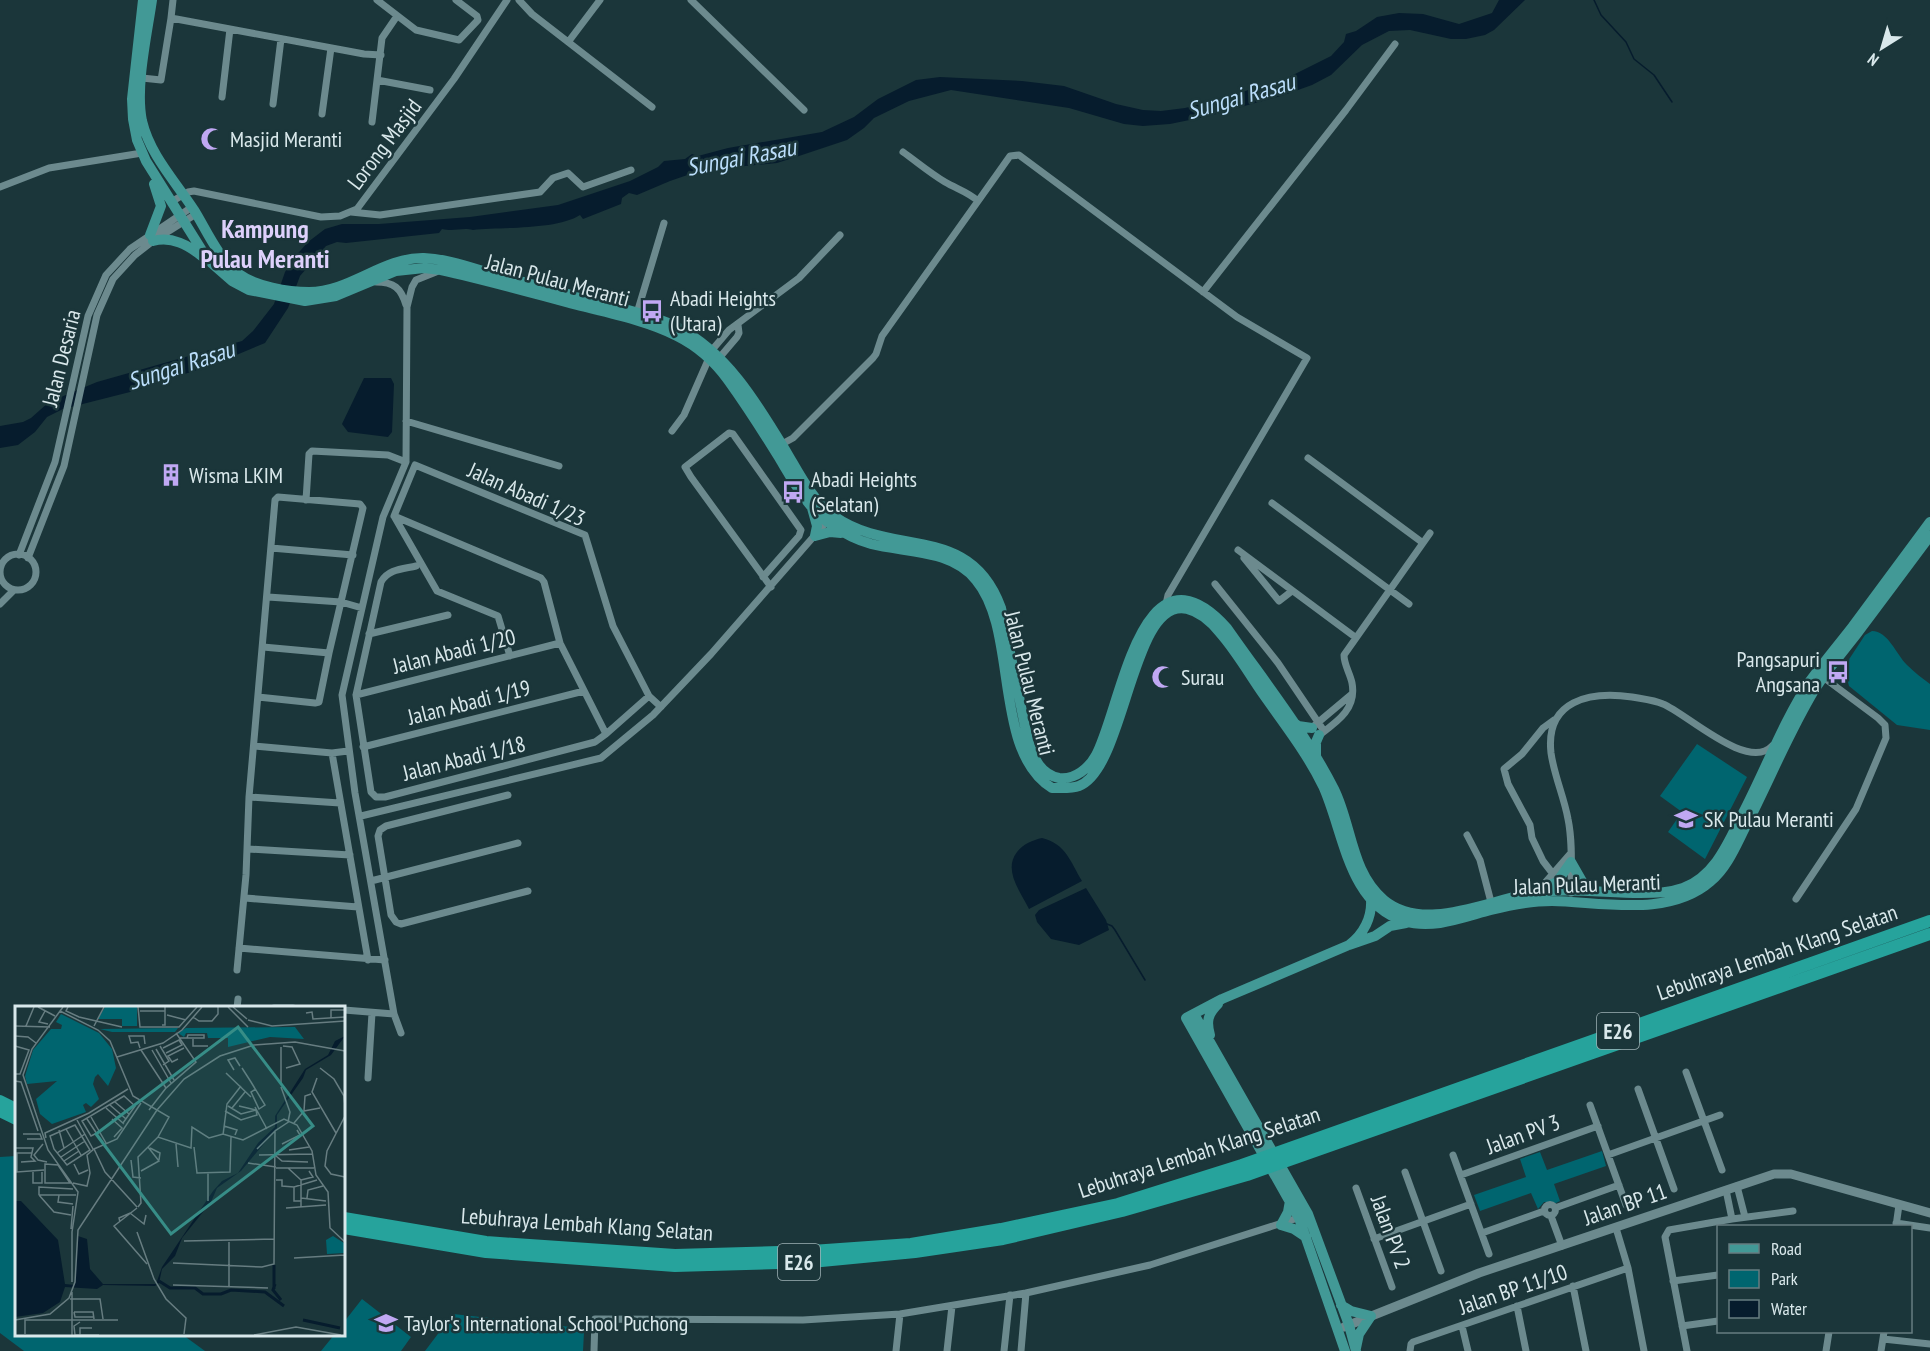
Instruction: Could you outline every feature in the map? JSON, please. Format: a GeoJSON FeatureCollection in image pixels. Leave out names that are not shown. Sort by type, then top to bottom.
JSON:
{"type":"FeatureCollection","features":[{"type":"Feature","properties":{"kind":"highway","name":"Lebuhraya Lembah Klang Selatan"},"geometry":{"type":"LineString","coordinates":[[345,1228],[486,1252],[675,1266],[811,1262],[915,1252],[1003,1239],[1122,1211],[1245,1170],[1930,921]]}},
{"type":"Feature","properties":{"kind":"highway","name":"Lebuhraya Lembah Klang Selatan"},"geometry":{"type":"LineString","coordinates":[[1309,1147],[1930,934]]}},
{"type":"Feature","properties":{"kind":"highway"},"geometry":{"type":"LineString","coordinates":[[0,1101],[15,1108]]}},
{"type":"Feature","properties":{"kind":"highway"},"geometry":{"type":"LineString","coordinates":[[0,1111],[15,1118]]}},
{"type":"Feature","properties":{"kind":"highway","name":"Lebuhraya Lembah Klang Selatan"},"geometry":{"type":"LineString","coordinates":[[345,1218],[486,1242],[675,1255],[812,1251],[911,1244],[1001,1229],[1119,1204],[1245,1170]]}},
{"type":"Feature","properties":{"kind":"main road","name":"Jalan Pulau Meranti"},"geometry":{"type":"LineString","coordinates":[[143,0],[132,99],[133,119],[144,157],[208,260],[232,281],[249,290],[328,298],[396,271],[423,268],[441,270],[633,320],[676,335],[714,355],[809,503],[830,518],[847,535],[874,545],[930,554],[949,560],[964,568],[976,579],[993,613],[1013,717],[1023,753],[1032,771],[1052,788],[1079,786],[1099,769],[1107,753],[1141,654],[1158,623],[1165,614],[1172,610],[1195,612],[1221,633],[1310,735],[1316,757],[1342,807],[1361,870],[1381,898],[1404,913],[1419,915],[1449,913],[1536,891],[1632,904],[1657,903],[1688,896],[1713,880],[1723,869],[1740,838],[1807,703],[1823,677],[1930,536]]}},
{"type":"Feature","properties":{"kind":"main road","name":"Jalan Pulau Meranti"},"geometry":{"type":"LineString","coordinates":[[152,0],[139,99],[147,137],[158,158],[194,210],[221,255],[237,273],[264,290]]}},
{"type":"Feature","properties":{"kind":"main road"},"geometry":{"type":"LineString","coordinates":[[144,157],[161,206],[151,238],[180,242],[208,260]]}},
{"type":"Feature","properties":{"kind":"main road","name":"Jalan Pulau Meranti"},"geometry":{"type":"LineString","coordinates":[[306,297],[340,286],[395,262],[424,258],[530,283],[678,327],[714,355],[742,384],[830,518],[864,531],[951,552],[969,561],[983,574],[995,591],[1001,608],[1028,741],[1038,764],[1054,776],[1064,778],[1074,776],[1083,771],[1097,754],[1133,651],[1151,617],[1159,608],[1172,601],[1194,602],[1215,615],[1227,628],[1292,722],[1310,735],[1321,782],[1334,811],[1354,874],[1371,900],[1388,915],[1409,923],[1452,921],[1525,903],[1601,892],[1674,891],[1706,874],[1716,863],[1732,835],[1810,682],[1930,522]]}},
{"type":"Feature","properties":{"kind":"main road"},"geometry":{"type":"LineString","coordinates":[[809,503],[817,526],[815,536],[830,532],[847,535]]}},
{"type":"Feature","properties":{"kind":"main road"},"geometry":{"type":"LineString","coordinates":[[1536,891],[1557,882],[1571,858]]}},
{"type":"Feature","properties":{"kind":"main road"},"geometry":{"type":"LineString","coordinates":[[1571,858],[1583,883],[1588,888],[1601,892]]}},
{"type":"Feature","properties":{"kind":"main road"},"geometry":{"type":"LineString","coordinates":[[1349,945],[1358,938],[1367,923],[1372,910],[1371,900]]}},
{"type":"Feature","properties":{"kind":"main road"},"geometry":{"type":"LineString","coordinates":[[1190,1016],[1222,999],[1375,936],[1390,926],[1409,923]]}},
{"type":"Feature","properties":{"kind":"main road"},"geometry":{"type":"LineString","coordinates":[[1212,1045],[1207,1026],[1208,1018],[1222,999]]}},
{"type":"Feature","properties":{"kind":"main road"},"geometry":{"type":"LineString","coordinates":[[1190,1016],[1212,1045],[1304,1216],[1349,1324],[1352,1350]]}},
{"type":"Feature","properties":{"kind":"main road"},"geometry":{"type":"LineString","coordinates":[[1190,1016],[1290,1201],[1304,1216],[1306,1237],[1337,1329],[1352,1350]]}},
{"type":"Feature","properties":{"kind":"main road"},"geometry":{"type":"LineString","coordinates":[[1290,1201],[1288,1212],[1281,1225],[1294,1229],[1306,1237]]}},
{"type":"Feature","properties":{"kind":"main road"},"geometry":{"type":"LineString","coordinates":[[1340,1304],[1351,1311],[1371,1316],[1352,1350]]}},
{"type":"Feature","properties":{"kind":"street"},"geometry":{"type":"LineString","coordinates":[[142,78],[161,80],[173,0]]}},
{"type":"Feature","properties":{"kind":"street"},"geometry":{"type":"LineString","coordinates":[[377,0],[416,30],[459,40],[478,20],[477,16],[456,0]]}},
{"type":"Feature","properties":{"kind":"street","name":"Lorong Masjid"},"geometry":{"type":"LineString","coordinates":[[183,194],[204,192],[321,217],[340,216],[351,212],[362,204],[454,79],[507,0]]}},
{"type":"Feature","properties":{"kind":"street"},"geometry":{"type":"LineString","coordinates":[[519,0],[532,14],[652,107]]}},
{"type":"Feature","properties":{"kind":"street"},"geometry":{"type":"LineString","coordinates":[[569,42],[600,0]]}},
{"type":"Feature","properties":{"kind":"street"},"geometry":{"type":"LineString","coordinates":[[691,0],[804,110]]}},
{"type":"Feature","properties":{"kind":"street"},"geometry":{"type":"LineString","coordinates":[[372,122],[382,38],[397,16]]}},
{"type":"Feature","properties":{"kind":"street"},"geometry":{"type":"LineString","coordinates":[[171,18],[364,54],[381,55]]}},
{"type":"Feature","properties":{"kind":"street"},"geometry":{"type":"LineString","coordinates":[[222,97],[230,29]]}},
{"type":"Feature","properties":{"kind":"street"},"geometry":{"type":"LineString","coordinates":[[273,104],[281,39]]}},
{"type":"Feature","properties":{"kind":"street"},"geometry":{"type":"LineString","coordinates":[[1203,292],[1395,44]]}},
{"type":"Feature","properties":{"kind":"street"},"geometry":{"type":"LineString","coordinates":[[322,114],[331,48]]}},
{"type":"Feature","properties":{"kind":"street"},"geometry":{"type":"LineString","coordinates":[[377,80],[430,90]]}},
{"type":"Feature","properties":{"kind":"street"},"geometry":{"type":"LineString","coordinates":[[903,152],[941,179],[969,192],[978,201]]}},
{"type":"Feature","properties":{"kind":"street"},"geometry":{"type":"LineString","coordinates":[[782,444],[793,438],[876,354],[882,336],[1010,156],[1019,155],[1252,327],[1307,358],[1216,511],[1168,595],[1166,604]]}},
{"type":"Feature","properties":{"kind":"street"},"geometry":{"type":"LineString","coordinates":[[0,187],[49,168],[144,157]]}},
{"type":"Feature","properties":{"kind":"street"},"geometry":{"type":"LineString","coordinates":[[351,212],[380,215],[540,192],[553,178],[568,173],[583,187],[630,170]]}},
{"type":"Feature","properties":{"kind":"street"},"geometry":{"type":"LineString","coordinates":[[171,202],[183,194]]}},
{"type":"Feature","properties":{"kind":"street","name":"Jalan Desaria"},"geometry":{"type":"LineString","coordinates":[[0,589],[3,581],[0,572],[4,562],[8,558],[19,555],[55,462],[88,315],[106,275],[130,249],[194,210]]}},
{"type":"Feature","properties":{"kind":"street"},"geometry":{"type":"LineString","coordinates":[[637,313],[664,224]]}},
{"type":"Feature","properties":{"kind":"street"},"geometry":{"type":"LineString","coordinates":[[672,431],[684,415],[729,330],[738,326],[799,278],[840,235]]}},
{"type":"Feature","properties":{"kind":"street","name":"Jalan Desaria"},"geometry":{"type":"LineString","coordinates":[[0,604],[14,590],[29,587],[35,578],[36,569],[28,558],[64,466],[97,315],[113,279],[151,238]]}},
{"type":"Feature","properties":{"kind":"street"},"geometry":{"type":"LineString","coordinates":[[401,1034],[381,960],[361,816],[348,751],[342,695],[383,517],[406,462],[407,307],[416,280],[441,270]]}},
{"type":"Feature","properties":{"kind":"street"},"geometry":{"type":"LineString","coordinates":[[368,283],[386,282],[395,285],[402,293],[407,307]]}},
{"type":"Feature","properties":{"kind":"street"},"geometry":{"type":"LineString","coordinates":[[714,355],[737,337],[738,326]]}},
{"type":"Feature","properties":{"kind":"street"},"geometry":{"type":"LineString","coordinates":[[406,421],[559,466]]}},
{"type":"Feature","properties":{"kind":"street"},"geometry":{"type":"LineString","coordinates":[[763,577],[799,536],[801,530],[731,433],[685,467],[763,577],[771,587]]}},
{"type":"Feature","properties":{"kind":"street"},"geometry":{"type":"LineString","coordinates":[[306,500],[309,454],[315,450],[395,456],[406,462]]}},
{"type":"Feature","properties":{"kind":"street"},"geometry":{"type":"LineString","coordinates":[[1308,458],[1423,543]]}},
{"type":"Feature","properties":{"kind":"street","name":"Jalan Abadi 1/23"},"geometry":{"type":"LineString","coordinates":[[394,516],[415,465],[585,535],[612,626],[649,696],[661,707]]}},
{"type":"Feature","properties":{"kind":"street"},"geometry":{"type":"LineString","coordinates":[[237,970],[245,898],[249,797],[275,500],[278,497],[360,504],[363,508],[329,653],[320,702],[315,704],[258,697]]}},
{"type":"Feature","properties":{"kind":"street"},"geometry":{"type":"LineString","coordinates":[[1272,503],[1409,604]]}},
{"type":"Feature","properties":{"kind":"street"},"geometry":{"type":"LineString","coordinates":[[394,516],[540,578],[560,643],[606,734]]}},
{"type":"Feature","properties":{"kind":"street"},"geometry":{"type":"LineString","coordinates":[[394,516],[437,591],[498,616],[510,656]]}},
{"type":"Feature","properties":{"kind":"street"},"geometry":{"type":"LineString","coordinates":[[361,816],[592,761],[611,752],[661,707],[771,587],[830,518]]}},
{"type":"Feature","properties":{"kind":"street"},"geometry":{"type":"LineString","coordinates":[[1215,584],[1278,663],[1310,735],[1352,694],[1352,684],[1344,655],[1430,533]]}},
{"type":"Feature","properties":{"kind":"street"},"geometry":{"type":"LineString","coordinates":[[271,548],[353,555]]}},
{"type":"Feature","properties":{"kind":"street"},"geometry":{"type":"LineString","coordinates":[[1292,591],[1279,601],[1238,550],[1355,637]]}},
{"type":"Feature","properties":{"kind":"street"},"geometry":{"type":"LineString","coordinates":[[19,555],[28,558]]}},
{"type":"Feature","properties":{"kind":"street","name":"Jalan Abadi 1/18"},"geometry":{"type":"LineString","coordinates":[[416,566],[390,572],[381,582],[356,695],[371,792],[380,798],[595,742],[649,696]]}},
{"type":"Feature","properties":{"kind":"street"},"geometry":{"type":"LineString","coordinates":[[3,581],[14,590]]}},
{"type":"Feature","properties":{"kind":"street"},"geometry":{"type":"LineString","coordinates":[[268,597],[341,602],[362,608]]}},
{"type":"Feature","properties":{"kind":"street"},"geometry":{"type":"LineString","coordinates":[[369,633],[448,615]]}},
{"type":"Feature","properties":{"kind":"street","name":"Jalan Abadi 1/20"},"geometry":{"type":"LineString","coordinates":[[356,695],[560,643]]}},
{"type":"Feature","properties":{"kind":"street"},"geometry":{"type":"LineString","coordinates":[[263,647],[329,653]]}},
{"type":"Feature","properties":{"kind":"street"},"geometry":{"type":"LineString","coordinates":[[1796,899],[1856,809],[1886,738],[1884,725],[1878,718],[1823,677]]}},
{"type":"Feature","properties":{"kind":"street","name":"Jalan Abadi 1/19"},"geometry":{"type":"LineString","coordinates":[[363,747],[584,691]]}},
{"type":"Feature","properties":{"kind":"street"},"geometry":{"type":"LineString","coordinates":[[1554,874],[1542,861],[1532,838],[1530,825],[1508,784],[1504,769],[1522,754],[1543,728],[1555,720],[1566,706],[1589,696],[1620,695],[1662,703],[1727,744],[1752,751],[1767,751],[1781,735]]}},
{"type":"Feature","properties":{"kind":"street"},"geometry":{"type":"LineString","coordinates":[[1555,720],[1550,739],[1551,753],[1569,821],[1571,896]]}},
{"type":"Feature","properties":{"kind":"street"},"geometry":{"type":"LineString","coordinates":[[254,746],[332,753],[348,751]]}},
{"type":"Feature","properties":{"kind":"street"},"geometry":{"type":"LineString","coordinates":[[332,753],[368,960]]}},
{"type":"Feature","properties":{"kind":"street"},"geometry":{"type":"LineString","coordinates":[[508,795],[386,826],[380,830],[378,836],[391,915],[396,922],[401,924],[528,891]]}},
{"type":"Feature","properties":{"kind":"street"},"geometry":{"type":"LineString","coordinates":[[249,797],[340,803]]}},
{"type":"Feature","properties":{"kind":"street"},"geometry":{"type":"LineString","coordinates":[[1467,835],[1480,860],[1491,902]]}},
{"type":"Feature","properties":{"kind":"street"},"geometry":{"type":"LineString","coordinates":[[371,881],[518,843]]}},
{"type":"Feature","properties":{"kind":"street"},"geometry":{"type":"LineString","coordinates":[[248,849],[350,855]]}},
{"type":"Feature","properties":{"kind":"street"},"geometry":{"type":"LineString","coordinates":[[1536,891],[1571,858]]}},
{"type":"Feature","properties":{"kind":"street"},"geometry":{"type":"LineString","coordinates":[[245,898],[358,908]]}},
{"type":"Feature","properties":{"kind":"street"},"geometry":{"type":"LineString","coordinates":[[239,948],[381,960]]}},
{"type":"Feature","properties":{"kind":"street"},"geometry":{"type":"LineString","coordinates":[[345,1010],[394,1014]]}},
{"type":"Feature","properties":{"kind":"street"},"geometry":{"type":"LineString","coordinates":[[368,1078],[372,1013]]}},
{"type":"Feature","properties":{"kind":"street"},"geometry":{"type":"LineString","coordinates":[[1686,1072],[1722,1170]]}},
{"type":"Feature","properties":{"kind":"street"},"geometry":{"type":"LineString","coordinates":[[1638,1089],[1674,1189]]}},
{"type":"Feature","properties":{"kind":"street"},"geometry":{"type":"LineString","coordinates":[[1590,1105],[1626,1205]]}},
{"type":"Feature","properties":{"kind":"street"},"geometry":{"type":"LineString","coordinates":[[1608,1155],[1720,1115]]}},
{"type":"Feature","properties":{"kind":"street","name":"Jalan PV 3"},"geometry":{"type":"LineString","coordinates":[[1461,1175],[1598,1126]]}},
{"type":"Feature","properties":{"kind":"street"},"geometry":{"type":"LineString","coordinates":[[1453,1155],[1489,1254]]}},
{"type":"Feature","properties":{"kind":"street"},"geometry":{"type":"LineString","coordinates":[[1405,1172],[1441,1271]]}},
{"type":"Feature","properties":{"kind":"street","name":"Jalan BP 11"},"geometry":{"type":"LineString","coordinates":[[1337,1329],[1479,1273],[1769,1175],[1791,1174],[1930,1213]]}},
{"type":"Feature","properties":{"kind":"street"},"geometry":{"type":"LineString","coordinates":[[1562,1246],[1545,1208],[1549,1204],[1555,1208],[1619,1185]]}},
{"type":"Feature","properties":{"kind":"street"},"geometry":{"type":"LineString","coordinates":[[1737,1186],[1745,1217]]}},
{"type":"Feature","properties":{"kind":"street","name":"Jalan PV 2"},"geometry":{"type":"LineString","coordinates":[[1356,1188],[1392,1287]]}},
{"type":"Feature","properties":{"kind":"street"},"geometry":{"type":"LineString","coordinates":[[1726,1190],[1732,1218]]}},
{"type":"Feature","properties":{"kind":"street"},"geometry":{"type":"LineString","coordinates":[[1374,1239],[1471,1204]]}},
{"type":"Feature","properties":{"kind":"street"},"geometry":{"type":"LineString","coordinates":[[1896,1225],[1899,1205]]}},
{"type":"Feature","properties":{"kind":"street"},"geometry":{"type":"LineString","coordinates":[[1686,1351],[1665,1237],[1669,1230],[1732,1218],[1793,1212]]}},
{"type":"Feature","properties":{"kind":"street"},"geometry":{"type":"LineString","coordinates":[[1482,1233],[1548,1213]]}},
{"type":"Feature","properties":{"kind":"street"},"geometry":{"type":"LineString","coordinates":[[594,1351],[595,1319],[803,1320],[900,1314],[1026,1293],[1150,1265],[1304,1216]]}},
{"type":"Feature","properties":{"kind":"street"},"geometry":{"type":"LineString","coordinates":[[1912,1226],[1930,1228]]}},
{"type":"Feature","properties":{"kind":"street"},"geometry":{"type":"LineString","coordinates":[[1616,1228],[1628,1268],[1644,1351]]}},
{"type":"Feature","properties":{"kind":"street","name":"Jalan BP 11/10"},"geometry":{"type":"LineString","coordinates":[[1410,1348],[1462,1326],[1628,1268]]}},
{"type":"Feature","properties":{"kind":"street"},"geometry":{"type":"LineString","coordinates":[[1673,1281],[1717,1275]]}},
{"type":"Feature","properties":{"kind":"street"},"geometry":{"type":"LineString","coordinates":[[1574,1286],[1586,1351]]}},
{"type":"Feature","properties":{"kind":"street"},"geometry":{"type":"LineString","coordinates":[[1021,1351],[1026,1293]]}},
{"type":"Feature","properties":{"kind":"street"},"geometry":{"type":"LineString","coordinates":[[1004,1351],[1010,1295]]}},
{"type":"Feature","properties":{"kind":"street"},"geometry":{"type":"LineString","coordinates":[[947,1351],[952,1306]]}},
{"type":"Feature","properties":{"kind":"street"},"geometry":{"type":"LineString","coordinates":[[1517,1306],[1526,1351]]}},
{"type":"Feature","properties":{"kind":"street"},"geometry":{"type":"LineString","coordinates":[[896,1351],[900,1314]]}},
{"type":"Feature","properties":{"kind":"street"},"geometry":{"type":"LineString","coordinates":[[1682,1326],[1717,1321]]}},
{"type":"Feature","properties":{"kind":"street"},"geometry":{"type":"LineString","coordinates":[[1462,1326],[1468,1351]]}},
{"type":"Feature","properties":{"kind":"street"},"geometry":{"type":"LineString","coordinates":[[1827,1351],[1829,1333]]}},
{"type":"Feature","properties":{"kind":"street"},"geometry":{"type":"LineString","coordinates":[[1881,1351],[1883,1335],[1930,1344]]}},
{"type":"Feature","properties":{"kind":"green space"},"geometry":{"type":"Polygon","coordinates":[[[1872,631],[1883,635],[1907,665],[1930,684],[1930,730],[1897,725],[1849,686],[1844,667],[1865,635],[1872,631]]]}},
{"type":"Feature","properties":{"kind":"green space"},"geometry":{"type":"Polygon","coordinates":[[[1697,744],[1747,777],[1705,859],[1668,832],[1682,812],[1660,796],[1697,744]]]}},
{"type":"Feature","properties":{"kind":"green space"},"geometry":{"type":"Polygon","coordinates":[[[1602,1151],[1606,1166],[1554,1184],[1560,1201],[1556,1203],[1544,1202],[1538,1209],[1531,1193],[1480,1211],[1474,1195],[1526,1177],[1520,1159],[1540,1152],[1547,1170],[1602,1151]]]}},
{"type":"Feature","properties":{"kind":"green space"},"geometry":{"type":"Polygon","coordinates":[[[15,1156],[15,1336],[184,1336],[205,1351],[24,1351],[0,1333],[0,1157],[15,1156]]]}},
{"type":"Feature","properties":{"kind":"green space"},"geometry":{"type":"Polygon","coordinates":[[[362,1299],[411,1337],[401,1351],[321,1351],[333,1336],[345,1336],[345,1321],[362,1299]]]}},
{"type":"Feature","properties":{"kind":"green space"},"geometry":{"type":"Polygon","coordinates":[[[453,1314],[580,1328],[584,1332],[583,1351],[425,1351],[453,1314]]]}},
{"type":"Feature","properties":{"kind":"water","name":"Sungai Rasau"},"geometry":{"type":"Polygon","coordinates":[[[1499,0],[1525,0],[1494,30],[1485,35],[1451,39],[1410,30],[1389,31],[1362,45],[1331,75],[1312,85],[1209,116],[1170,124],[1143,126],[1124,124],[1069,108],[951,90],[909,101],[874,118],[847,140],[777,163],[702,170],[637,195],[629,193],[622,198],[621,204],[583,219],[580,215],[570,220],[543,226],[473,230],[442,229],[439,233],[337,242],[326,246],[300,276],[288,308],[265,343],[215,364],[130,392],[63,409],[47,417],[35,432],[18,445],[0,448],[0,426],[23,422],[49,402],[97,382],[242,341],[274,304],[285,272],[293,259],[308,242],[325,229],[342,224],[379,224],[470,217],[558,205],[630,181],[658,167],[664,161],[685,159],[692,154],[698,156],[728,148],[822,132],[854,117],[878,99],[916,80],[940,77],[1022,81],[1064,86],[1116,104],[1143,110],[1161,111],[1185,108],[1233,96],[1258,86],[1277,83],[1331,56],[1344,42],[1346,34],[1356,31],[1377,17],[1399,13],[1423,14],[1459,24],[1492,13],[1499,0]]]}},
{"type":"Feature","properties":{"kind":"water"},"geometry":{"type":"Polygon","coordinates":[[[364,378],[391,378],[394,384],[392,432],[388,437],[348,432],[342,424],[364,378]]]}},
{"type":"Feature","properties":{"kind":"water"},"geometry":{"type":"Polygon","coordinates":[[[1042,838],[1057,844],[1062,849],[1082,881],[1029,909],[1014,880],[1013,859],[1019,849],[1042,838]]]}},
{"type":"Feature","properties":{"kind":"water"},"geometry":{"type":"Polygon","coordinates":[[[1086,888],[1106,920],[1109,930],[1079,945],[1051,939],[1037,922],[1035,915],[1039,910],[1086,888]]]}},
{"type":"Feature","properties":{"kind":"waterway"},"geometry":{"type":"LineString","coordinates":[[1594,0],[1601,15],[1626,42],[1634,59],[1654,75],[1672,102]]}},
{"type":"Feature","properties":{"kind":"waterway"},"geometry":{"type":"LineString","coordinates":[[1107,924],[1115,930],[1145,980]]}},
{"type":"Feature","properties":{"kind":"place","name":"Masjid Meranti"},"geometry":{"type":"Point","coordinates":[212,139]}},
{"type":"Feature","properties":{"kind":"place","name":"Abadi Heights (Utara)"},"geometry":{"type":"Point","coordinates":[652,311]}},
{"type":"Feature","properties":{"kind":"place","name":"Wisma LKIM"},"geometry":{"type":"Point","coordinates":[171,475]}},
{"type":"Feature","properties":{"kind":"place","name":"Abadi Heights (Selatan)"},"geometry":{"type":"Point","coordinates":[793,492]}},
{"type":"Feature","properties":{"kind":"place","name":"Pangsapuri Angsana"},"geometry":{"type":"Point","coordinates":[1838,672]}},
{"type":"Feature","properties":{"kind":"place","name":"Surau"},"geometry":{"type":"Point","coordinates":[1163,677]}},
{"type":"Feature","properties":{"kind":"place","name":"SK Pulau Meranti"},"geometry":{"type":"Point","coordinates":[1686,819]}},
{"type":"Feature","properties":{"kind":"place","name":"Taylor's International School Puchong"},"geometry":{"type":"Point","coordinates":[386,1323]}},
{"type":"Feature","properties":{"kind":"district","name":"Kampung Pulau Meranti"},"geometry":{"type":"Point","coordinates":[265,243]}}]}
